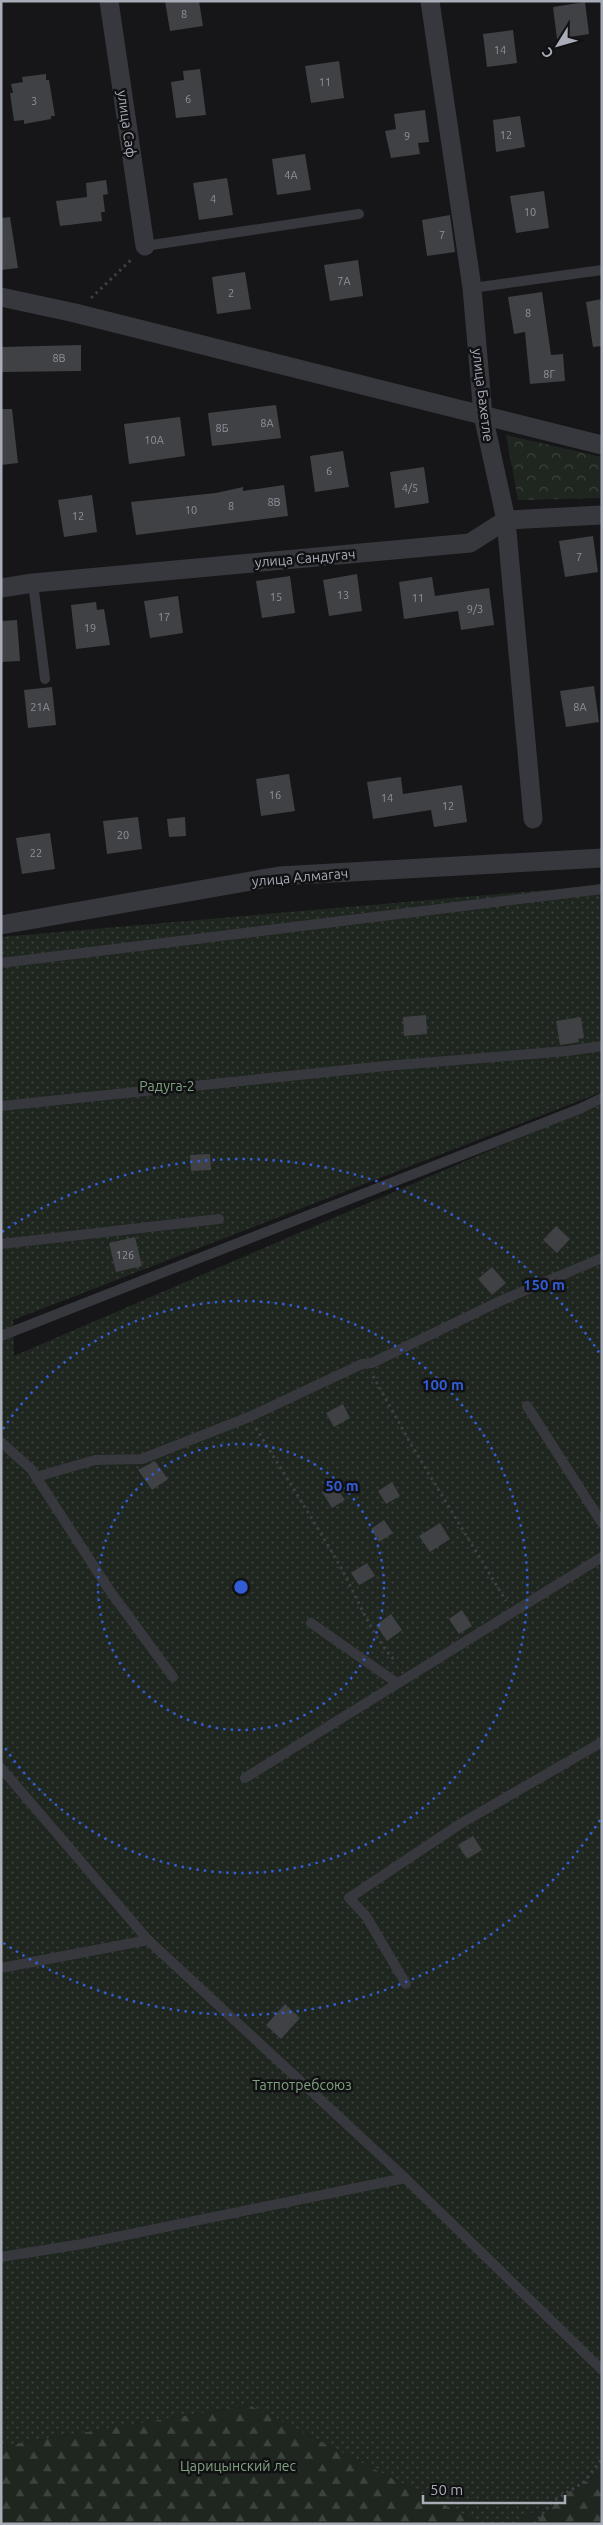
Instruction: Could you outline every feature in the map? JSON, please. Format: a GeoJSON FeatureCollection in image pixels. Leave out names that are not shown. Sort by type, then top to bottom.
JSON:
{"type":"FeatureCollection","features":[{"type":"Feature","properties":{"kind":"street","name":"улица Саф"},"geometry":{"type":"LineString","coordinates":[[109,1],[145,246]]}},
{"type":"Feature","properties":{"kind":"street","name":"улица Бахетле"},"geometry":{"type":"LineString","coordinates":[[430,1],[472,288],[483,415],[506,520],[533,819]]}},
{"type":"Feature","properties":{"kind":"street"},"geometry":{"type":"LineString","coordinates":[[1,297],[76,313],[602,445]]}},
{"type":"Feature","properties":{"kind":"street","name":"улица Сандугач"},"geometry":{"type":"LineString","coordinates":[[1,588],[470,543],[506,520],[602,515]]}},
{"type":"Feature","properties":{"kind":"street","name":"улица Алмагач"},"geometry":{"type":"LineString","coordinates":[[1,924],[279,876],[602,858]]}},
{"type":"Feature","properties":{"kind":"lane"},"geometry":{"type":"LineString","coordinates":[[145,246],[359,214]]}},
{"type":"Feature","properties":{"kind":"lane"},"geometry":{"type":"LineString","coordinates":[[472,288],[602,270]]}},
{"type":"Feature","properties":{"kind":"lane"},"geometry":{"type":"LineString","coordinates":[[33,584],[45,679]]}},
{"type":"Feature","properties":{"kind":"lane"},"geometry":{"type":"LineString","coordinates":[[1,963],[602,889]]}},
{"type":"Feature","properties":{"kind":"lane"},"geometry":{"type":"LineString","coordinates":[[1,1106],[385,1066],[567,1051],[602,1046]]}},
{"type":"Feature","properties":{"kind":"lane"},"geometry":{"type":"LineString","coordinates":[[1,1336],[561,1116],[602,1098]]}},
{"type":"Feature","properties":{"kind":"lane"},"geometry":{"type":"LineString","coordinates":[[1,1244],[219,1219]]}},
{"type":"Feature","properties":{"kind":"lane"},"geometry":{"type":"LineString","coordinates":[[36,1477],[95,1460],[142,1459],[249,1417],[372,1363],[500,1301],[602,1258]]}},
{"type":"Feature","properties":{"kind":"lane"},"geometry":{"type":"LineString","coordinates":[[527,1406],[602,1523]]}},
{"type":"Feature","properties":{"kind":"lane"},"geometry":{"type":"LineString","coordinates":[[1,1442],[31,1469],[110,1591],[173,1677]]}},
{"type":"Feature","properties":{"kind":"lane"},"geometry":{"type":"LineString","coordinates":[[245,1778],[602,1558]]}},
{"type":"Feature","properties":{"kind":"lane"},"geometry":{"type":"LineString","coordinates":[[311,1623],[397,1683]]}},
{"type":"Feature","properties":{"kind":"lane"},"geometry":{"type":"LineString","coordinates":[[406,1984],[366,1916],[349,1898],[460,1824],[602,1742]]}},
{"type":"Feature","properties":{"kind":"lane"},"geometry":{"type":"LineString","coordinates":[[1,1768],[148,1940],[405,2178],[602,2370]]}},
{"type":"Feature","properties":{"kind":"lane"},"geometry":{"type":"LineString","coordinates":[[1,1968],[148,1940]]}},
{"type":"Feature","properties":{"kind":"lane"},"geometry":{"type":"LineString","coordinates":[[1,2257],[82,2244],[405,2178]]}},
{"type":"Feature","properties":{"kind":"path"},"geometry":{"type":"LineString","coordinates":[[76,313],[145,246]]}},
{"type":"Feature","properties":{"kind":"path"},"geometry":{"type":"LineString","coordinates":[[366,1364],[417,1454],[513,1612]]}},
{"type":"Feature","properties":{"kind":"path"},"geometry":{"type":"LineString","coordinates":[[249,1417],[313,1519],[364,1610],[379,1644],[408,1676]]}},
{"type":"Feature","properties":{"kind":"path"},"geometry":{"type":"LineString","coordinates":[[534,2524],[553,2500],[584,2482],[602,2460]]}},
{"type":"Feature","properties":{"kind":"green space"},"geometry":{"type":"Polygon","coordinates":[[[506,435],[602,457],[602,498],[518,500],[506,435]]]}},
{"type":"Feature","properties":{"kind":"green space"},"geometry":{"type":"Polygon","coordinates":[[[602,885],[602,1092],[13,1320],[14,1356],[602,1102],[602,2472],[513,2524],[482,2524],[249,2405],[1,2446],[1,937],[602,885]]]}},
{"type":"Feature","properties":{"kind":"green space","name":"Царицынский лес"},"geometry":{"type":"Polygon","coordinates":[[[249,2405],[482,2524],[1,2524],[1,2446],[249,2405]]]}},
{"type":"Feature","properties":{"kind":"green space"},"geometry":{"type":"Polygon","coordinates":[[[602,2472],[602,2524],[513,2524],[602,2472]]]}},
{"type":"Feature","properties":{"kind":"building"},"geometry":{"type":"Polygon","coordinates":[[[165,1],[199,1],[203,26],[170,31],[165,1]]]}},
{"type":"Feature","properties":{"kind":"building"},"geometry":{"type":"Polygon","coordinates":[[[585,2],[589,34],[557,39],[553,7],[585,2]]]}},
{"type":"Feature","properties":{"kind":"building"},"geometry":{"type":"Polygon","coordinates":[[[513,30],[517,63],[487,67],[483,34],[513,30]]]}},
{"type":"Feature","properties":{"kind":"building"},"geometry":{"type":"Polygon","coordinates":[[[339,61],[344,98],[311,103],[305,66],[339,61]]]}},
{"type":"Feature","properties":{"kind":"building"},"geometry":{"type":"Polygon","coordinates":[[[200,69],[206,115],[176,118],[171,82],[184,80],[183,71],[200,69]]]}},
{"type":"Feature","properties":{"kind":"building"},"geometry":{"type":"Polygon","coordinates":[[[46,74],[46,80],[49,80],[55,116],[51,116],[51,119],[24,124],[24,120],[14,121],[10,93],[13,93],[11,84],[23,82],[22,77],[46,74]]]}},
{"type":"Feature","properties":{"kind":"building"},"geometry":{"type":"Polygon","coordinates":[[[425,110],[429,142],[418,143],[420,154],[391,158],[385,131],[396,129],[394,114],[425,110]]]}},
{"type":"Feature","properties":{"kind":"building"},"geometry":{"type":"Polygon","coordinates":[[[520,116],[525,147],[496,152],[493,120],[520,116]]]}},
{"type":"Feature","properties":{"kind":"building"},"geometry":{"type":"Polygon","coordinates":[[[305,154],[311,190],[277,195],[272,159],[305,154]]]}},
{"type":"Feature","properties":{"kind":"building"},"geometry":{"type":"Polygon","coordinates":[[[227,178],[233,215],[199,220],[193,183],[227,178]]]}},
{"type":"Feature","properties":{"kind":"building"},"geometry":{"type":"Polygon","coordinates":[[[106,180],[108,194],[103,195],[105,212],[101,212],[102,221],[60,226],[56,201],[87,197],[86,183],[106,180]]]}},
{"type":"Feature","properties":{"kind":"building"},"geometry":{"type":"Polygon","coordinates":[[[544,191],[549,228],[516,233],[510,196],[544,191]]]}},
{"type":"Feature","properties":{"kind":"building"},"geometry":{"type":"Polygon","coordinates":[[[450,215],[455,252],[427,256],[422,220],[450,215]]]}},
{"type":"Feature","properties":{"kind":"building"},"geometry":{"type":"Polygon","coordinates":[[[10,217],[18,268],[1,270],[1,218],[10,217]]]}},
{"type":"Feature","properties":{"kind":"building"},"geometry":{"type":"Polygon","coordinates":[[[358,260],[363,296],[330,301],[324,265],[358,260]]]}},
{"type":"Feature","properties":{"kind":"building"},"geometry":{"type":"Polygon","coordinates":[[[245,272],[251,309],[217,314],[212,277],[245,272]]]}},
{"type":"Feature","properties":{"kind":"building"},"geometry":{"type":"Polygon","coordinates":[[[542,292],[551,355],[563,354],[565,381],[530,384],[525,332],[514,334],[508,297],[542,292]]]}},
{"type":"Feature","properties":{"kind":"building"},"geometry":{"type":"Polygon","coordinates":[[[602,299],[602,346],[593,347],[586,302],[602,299]]]}},
{"type":"Feature","properties":{"kind":"building"},"geometry":{"type":"Polygon","coordinates":[[[81,345],[81,371],[1,372],[1,347],[81,345]]]}},
{"type":"Feature","properties":{"kind":"building"},"geometry":{"type":"Polygon","coordinates":[[[276,405],[281,438],[212,446],[208,413],[276,405]]]}},
{"type":"Feature","properties":{"kind":"building"},"geometry":{"type":"Polygon","coordinates":[[[1,409],[12,409],[18,463],[1,465],[1,409]]]}},
{"type":"Feature","properties":{"kind":"building"},"geometry":{"type":"Polygon","coordinates":[[[180,417],[185,456],[129,464],[124,424],[180,417]]]}},
{"type":"Feature","properties":{"kind":"building"},"geometry":{"type":"Polygon","coordinates":[[[343,451],[349,487],[315,492],[310,456],[343,451]]]}},
{"type":"Feature","properties":{"kind":"building"},"geometry":{"type":"Polygon","coordinates":[[[424,467],[429,503],[395,508],[390,472],[424,467]]]}},
{"type":"Feature","properties":{"kind":"building"},"geometry":{"type":"Polygon","coordinates":[[[284,485],[288,516],[136,535],[131,502],[216,493],[243,487],[243,491],[284,485]]]}},
{"type":"Feature","properties":{"kind":"building"},"geometry":{"type":"Polygon","coordinates":[[[92,495],[97,532],[64,537],[58,500],[92,495]]]}},
{"type":"Feature","properties":{"kind":"building"},"geometry":{"type":"Polygon","coordinates":[[[593,536],[598,572],[565,577],[559,541],[593,536]]]}},
{"type":"Feature","properties":{"kind":"building"},"geometry":{"type":"Polygon","coordinates":[[[357,574],[362,611],[329,616],[323,580],[357,574]]]}},
{"type":"Feature","properties":{"kind":"building"},"geometry":{"type":"Polygon","coordinates":[[[290,576],[295,613],[262,618],[256,581],[290,576]]]}},
{"type":"Feature","properties":{"kind":"building"},"geometry":{"type":"Polygon","coordinates":[[[432,577],[435,596],[489,588],[494,625],[461,630],[458,611],[404,619],[399,582],[432,577]]]}},
{"type":"Feature","properties":{"kind":"building"},"geometry":{"type":"Polygon","coordinates":[[[178,596],[183,633],[150,638],[144,601],[178,596]]]}},
{"type":"Feature","properties":{"kind":"building"},"geometry":{"type":"Polygon","coordinates":[[[96,602],[97,610],[104,609],[110,645],[76,649],[71,605],[96,602]]]}},
{"type":"Feature","properties":{"kind":"building"},"geometry":{"type":"Polygon","coordinates":[[[17,620],[20,661],[1,662],[1,621],[17,620]]]}},
{"type":"Feature","properties":{"kind":"building"},"geometry":{"type":"Polygon","coordinates":[[[594,686],[599,722],[566,727],[560,691],[594,686]]]}},
{"type":"Feature","properties":{"kind":"building"},"geometry":{"type":"Polygon","coordinates":[[[52,687],[56,725],[28,728],[24,690],[52,687]]]}},
{"type":"Feature","properties":{"kind":"building"},"geometry":{"type":"Polygon","coordinates":[[[289,774],[295,811],[261,816],[256,779],[289,774]]]}},
{"type":"Feature","properties":{"kind":"building"},"geometry":{"type":"Polygon","coordinates":[[[401,777],[403,794],[462,785],[467,822],[434,827],[431,810],[373,819],[367,782],[401,777]]]}},
{"type":"Feature","properties":{"kind":"building"},"geometry":{"type":"Polygon","coordinates":[[[138,817],[142,849],[107,854],[103,821],[138,817]]]}},
{"type":"Feature","properties":{"kind":"building"},"geometry":{"type":"Polygon","coordinates":[[[185,817],[186,836],[169,837],[167,819],[185,817]]]}},
{"type":"Feature","properties":{"kind":"building"},"geometry":{"type":"Polygon","coordinates":[[[50,833],[55,869],[22,874],[16,838],[50,833]]]}},
{"type":"Feature","properties":{"kind":"building"},"geometry":{"type":"Polygon","coordinates":[[[426,1015],[427,1034],[404,1036],[403,1017],[426,1015]]]}},
{"type":"Feature","properties":{"kind":"building"},"geometry":{"type":"Polygon","coordinates":[[[581,1017],[584,1038],[578,1039],[579,1042],[560,1045],[556,1021],[581,1017]]]}},
{"type":"Feature","properties":{"kind":"building"},"geometry":{"type":"Polygon","coordinates":[[[210,1154],[211,1170],[191,1171],[190,1155],[210,1154]]]}},
{"type":"Feature","properties":{"kind":"building"},"geometry":{"type":"Polygon","coordinates":[[[556,1226],[570,1239],[557,1253],[543,1240],[556,1226]]]}},
{"type":"Feature","properties":{"kind":"building"},"geometry":{"type":"Polygon","coordinates":[[[135,1237],[142,1266],[116,1272],[109,1243],[135,1237]]]}},
{"type":"Feature","properties":{"kind":"building"},"geometry":{"type":"Polygon","coordinates":[[[492,1267],[506,1283],[492,1295],[478,1279],[492,1267]]]}},
{"type":"Feature","properties":{"kind":"building"},"geometry":{"type":"Polygon","coordinates":[[[343,1404],[350,1418],[334,1427],[326,1413],[343,1404]]]}},
{"type":"Feature","properties":{"kind":"building"},"geometry":{"type":"Polygon","coordinates":[[[155,1461],[168,1479],[152,1490],[138,1470],[155,1461]]]}},
{"type":"Feature","properties":{"kind":"building"},"geometry":{"type":"Polygon","coordinates":[[[392,1482],[400,1496],[386,1504],[378,1491],[392,1482]]]}},
{"type":"Feature","properties":{"kind":"building"},"geometry":{"type":"Polygon","coordinates":[[[334,1484],[345,1500],[332,1508],[322,1492],[334,1484]]]}},
{"type":"Feature","properties":{"kind":"building"},"geometry":{"type":"Polygon","coordinates":[[[384,1520],[393,1533],[379,1542],[371,1529],[384,1520]]]}},
{"type":"Feature","properties":{"kind":"building"},"geometry":{"type":"Polygon","coordinates":[[[440,1523],[450,1539],[430,1552],[419,1536],[440,1523]]]}},
{"type":"Feature","properties":{"kind":"building"},"geometry":{"type":"Polygon","coordinates":[[[367,1563],[375,1576],[359,1585],[351,1573],[367,1563]]]}},
{"type":"Feature","properties":{"kind":"building"},"geometry":{"type":"Polygon","coordinates":[[[462,1610],[472,1626],[459,1634],[449,1619],[462,1610]]]}},
{"type":"Feature","properties":{"kind":"building"},"geometry":{"type":"Polygon","coordinates":[[[391,1614],[402,1630],[387,1641],[376,1625],[391,1614]]]}},
{"type":"Feature","properties":{"kind":"building"},"geometry":{"type":"Polygon","coordinates":[[[473,1836],[482,1850],[467,1859],[458,1845],[473,1836]]]}},
{"type":"Feature","properties":{"kind":"building"},"geometry":{"type":"Polygon","coordinates":[[[285,2004],[300,2018],[281,2039],[266,2025],[285,2004]]]}},
{"type":"Feature","properties":{"kind":"park label","name":"Радуга-2"},"geometry":{"type":"Point","coordinates":[167,1086]}},
{"type":"Feature","properties":{"kind":"park label","name":"Татпотребсоюз"},"geometry":{"type":"Point","coordinates":[302,2085]}}]}
